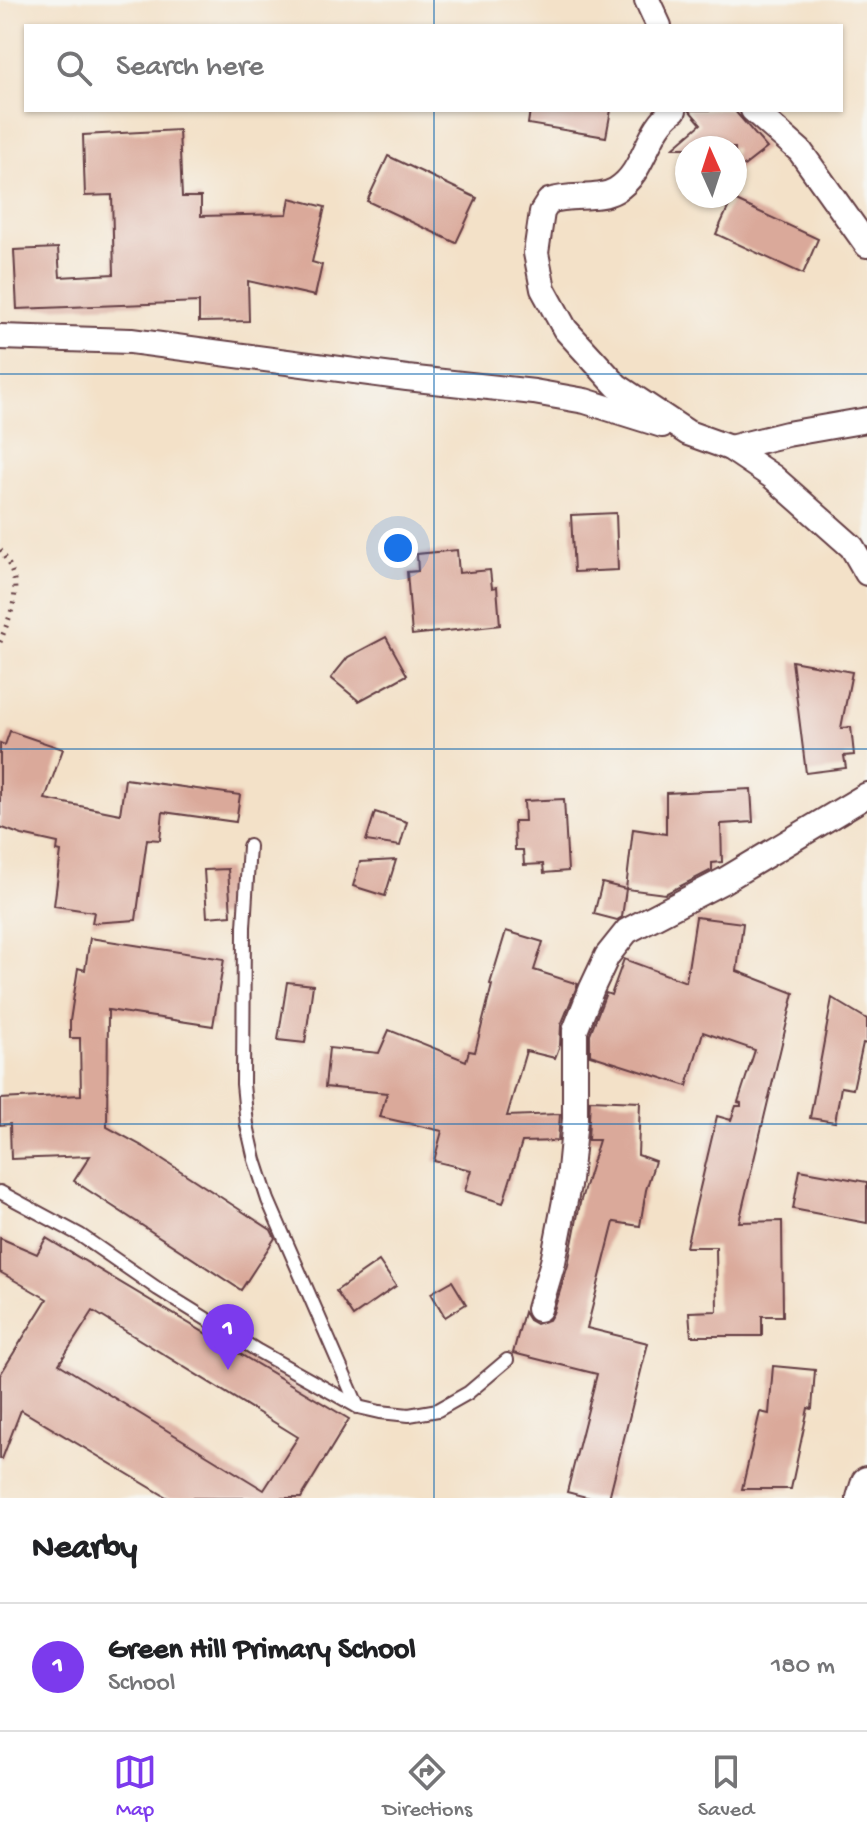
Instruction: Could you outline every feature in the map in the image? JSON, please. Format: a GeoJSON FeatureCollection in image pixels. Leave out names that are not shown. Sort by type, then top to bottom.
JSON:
{"type":"FeatureCollection","features":[{"type":"Feature","properties":{"kind":"street"},"geometry":{"type":"LineString","coordinates":[[647,0],[658,24]]}},
{"type":"Feature","properties":{"kind":"street"},"geometry":{"type":"LineString","coordinates":[[671,112],[662,118],[630,181],[613,192],[597,196],[574,195],[549,201],[542,212],[536,253],[543,289],[565,329],[617,386],[688,433]]}},
{"type":"Feature","properties":{"kind":"street"},"geometry":{"type":"LineString","coordinates":[[755,112],[800,151],[867,245]]}},
{"type":"Feature","properties":{"kind":"street"},"geometry":{"type":"LineString","coordinates":[[0,337],[131,341],[585,401],[730,448],[773,477],[813,511],[852,547],[867,573]]}},
{"type":"Feature","properties":{"kind":"street"},"geometry":{"type":"LineString","coordinates":[[730,448],[867,420]]}},
{"type":"Feature","properties":{"kind":"street"},"geometry":{"type":"LineString","coordinates":[[539,1309],[553,1262],[569,1180],[575,1119],[575,1031],[607,956],[627,931],[723,881],[867,795]]}},
{"type":"Feature","properties":{"kind":"street"},"geometry":{"type":"LineString","coordinates":[[862,1498],[867,1482]]}},
{"type":"Feature","properties":{"kind":"lane"},"geometry":{"type":"LineString","coordinates":[[249,846],[244,927],[243,1084],[247,1125],[268,1200],[358,1407]]}},
{"type":"Feature","properties":{"kind":"lane"},"geometry":{"type":"LineString","coordinates":[[0,1192],[80,1235],[158,1289],[258,1351],[358,1407],[409,1415],[438,1410],[468,1393],[507,1360]]}},
{"type":"Feature","properties":{"kind":"path"},"geometry":{"type":"LineString","coordinates":[[0,550],[10,563],[16,594],[0,642]]}},
{"type":"Feature","properties":{"kind":"building"},"geometry":{"type":"Polygon","coordinates":[[[530,112],[611,112],[606,137],[528,124],[530,112]]]}},
{"type":"Feature","properties":{"kind":"building"},"geometry":{"type":"Polygon","coordinates":[[[691,112],[736,112],[767,148],[747,164],[747,136],[687,136],[701,124],[691,112]]]}},
{"type":"Feature","properties":{"kind":"building"},"geometry":{"type":"Polygon","coordinates":[[[179,130],[182,197],[201,197],[201,216],[287,214],[290,198],[325,207],[312,262],[322,265],[315,296],[248,281],[249,321],[199,322],[199,302],[17,309],[14,250],[58,248],[60,277],[114,274],[112,195],[85,196],[83,135],[179,130]]]}},
{"type":"Feature","properties":{"kind":"building"},"geometry":{"type":"Polygon","coordinates":[[[388,156],[477,198],[456,243],[367,201],[388,156]]]}},
{"type":"Feature","properties":{"kind":"building"},"geometry":{"type":"Polygon","coordinates":[[[747,206],[818,239],[803,274],[716,234],[728,208],[747,206]]]}},
{"type":"Feature","properties":{"kind":"building"},"geometry":{"type":"Polygon","coordinates":[[[616,513],[618,570],[574,572],[571,515],[616,513]]]}},
{"type":"Feature","properties":{"kind":"building"},"geometry":{"type":"Polygon","coordinates":[[[457,550],[459,573],[490,570],[492,588],[497,587],[500,625],[412,635],[407,572],[418,571],[417,554],[457,550]]]}},
{"type":"Feature","properties":{"kind":"building"},"geometry":{"type":"Polygon","coordinates":[[[386,637],[407,675],[359,701],[331,678],[348,657],[386,637]]]}},
{"type":"Feature","properties":{"kind":"building"},"geometry":{"type":"Polygon","coordinates":[[[792,661],[852,672],[841,728],[851,727],[854,755],[844,756],[846,768],[806,773],[792,661]]]}},
{"type":"Feature","properties":{"kind":"building"},"geometry":{"type":"Polygon","coordinates":[[[10,731],[63,749],[45,799],[120,814],[125,779],[240,795],[236,822],[163,812],[160,840],[147,839],[136,920],[92,923],[94,912],[54,906],[61,852],[57,851],[58,843],[0,827],[0,743],[5,745],[10,731]]]}},
{"type":"Feature","properties":{"kind":"building"},"geometry":{"type":"Polygon","coordinates":[[[751,789],[753,822],[721,824],[722,862],[712,863],[712,870],[665,894],[626,889],[633,829],[666,834],[666,793],[751,789]]]}},
{"type":"Feature","properties":{"kind":"building"},"geometry":{"type":"Polygon","coordinates":[[[564,799],[568,871],[544,873],[543,864],[524,865],[523,850],[515,850],[514,821],[525,821],[524,801],[564,799]]]}},
{"type":"Feature","properties":{"kind":"building"},"geometry":{"type":"Polygon","coordinates":[[[375,812],[407,822],[400,846],[366,841],[375,812]]]}},
{"type":"Feature","properties":{"kind":"building"},"geometry":{"type":"Polygon","coordinates":[[[396,860],[385,896],[353,886],[360,862],[396,860]]]}},
{"type":"Feature","properties":{"kind":"building"},"geometry":{"type":"Polygon","coordinates":[[[228,869],[231,915],[207,917],[204,870],[228,869]]]}},
{"type":"Feature","properties":{"kind":"building"},"geometry":{"type":"Polygon","coordinates":[[[602,883],[626,889],[622,917],[617,920],[594,914],[602,883]]]}},
{"type":"Feature","properties":{"kind":"building"},"geometry":{"type":"Polygon","coordinates":[[[696,917],[743,923],[737,971],[794,993],[739,1222],[782,1221],[783,1316],[762,1316],[762,1336],[691,1336],[689,1312],[717,1311],[716,1247],[686,1247],[717,1116],[731,1120],[736,1106],[741,1106],[738,1102],[755,1050],[703,1032],[687,1086],[590,1055],[590,1034],[606,993],[611,995],[624,959],[686,982],[696,917]]]}},
{"type":"Feature","properties":{"kind":"building"},"geometry":{"type":"Polygon","coordinates":[[[506,931],[543,942],[534,970],[578,984],[561,1025],[560,1045],[555,1058],[526,1051],[507,1116],[560,1114],[558,1141],[522,1142],[503,1203],[465,1191],[471,1170],[434,1161],[442,1131],[380,1117],[387,1093],[325,1087],[329,1048],[379,1053],[389,1030],[466,1061],[469,1051],[475,1052],[506,931]]]}},
{"type":"Feature","properties":{"kind":"building"},"geometry":{"type":"Polygon","coordinates":[[[90,938],[224,959],[213,1026],[108,1010],[107,1127],[144,1147],[271,1230],[275,1238],[241,1290],[74,1181],[90,1156],[11,1159],[10,1124],[0,1125],[0,1099],[81,1095],[80,1038],[70,1038],[70,1021],[78,968],[85,970],[90,938]]]}},
{"type":"Feature","properties":{"kind":"building"},"geometry":{"type":"Polygon","coordinates":[[[287,982],[313,985],[305,1043],[278,1040],[287,982]]]}},
{"type":"Feature","properties":{"kind":"building"},"geometry":{"type":"Polygon","coordinates":[[[832,998],[867,1019],[867,1044],[863,1043],[853,1089],[841,1087],[835,1122],[810,1118],[832,998]]]}},
{"type":"Feature","properties":{"kind":"building"},"geometry":{"type":"Polygon","coordinates":[[[590,1100],[640,1102],[638,1155],[655,1161],[640,1226],[614,1222],[587,1328],[648,1343],[609,1498],[590,1498],[567,1492],[597,1374],[513,1353],[524,1312],[536,1324],[549,1320],[568,1265],[580,1203],[599,1140],[588,1140],[590,1100]]]}},
{"type":"Feature","properties":{"kind":"building"},"geometry":{"type":"Polygon","coordinates":[[[800,1170],[867,1182],[867,1223],[793,1209],[800,1170]]]}},
{"type":"Feature","properties":{"kind":"building"},"geometry":{"type":"Polygon","coordinates":[[[0,1238],[37,1254],[46,1238],[349,1419],[301,1498],[168,1498],[21,1410],[0,1459],[0,1375],[47,1299],[0,1272],[0,1238]],[[93,1311],[59,1364],[264,1490],[298,1437],[93,1311]]]}},
{"type":"Feature","properties":{"kind":"building"},"geometry":{"type":"Polygon","coordinates":[[[379,1261],[396,1286],[353,1316],[336,1291],[379,1261]]]}},
{"type":"Feature","properties":{"kind":"building"},"geometry":{"type":"Polygon","coordinates":[[[452,1281],[466,1304],[445,1317],[431,1293],[452,1281]]]}},
{"type":"Feature","properties":{"kind":"building"},"geometry":{"type":"Polygon","coordinates":[[[773,1366],[815,1370],[812,1409],[808,1408],[791,1489],[742,1489],[760,1412],[769,1414],[773,1366]]]}},
{"type":"Feature","properties":{"kind":"place","name":"Green Hill Primary School"},"geometry":{"type":"Point","coordinates":[228,1370]}}]}
